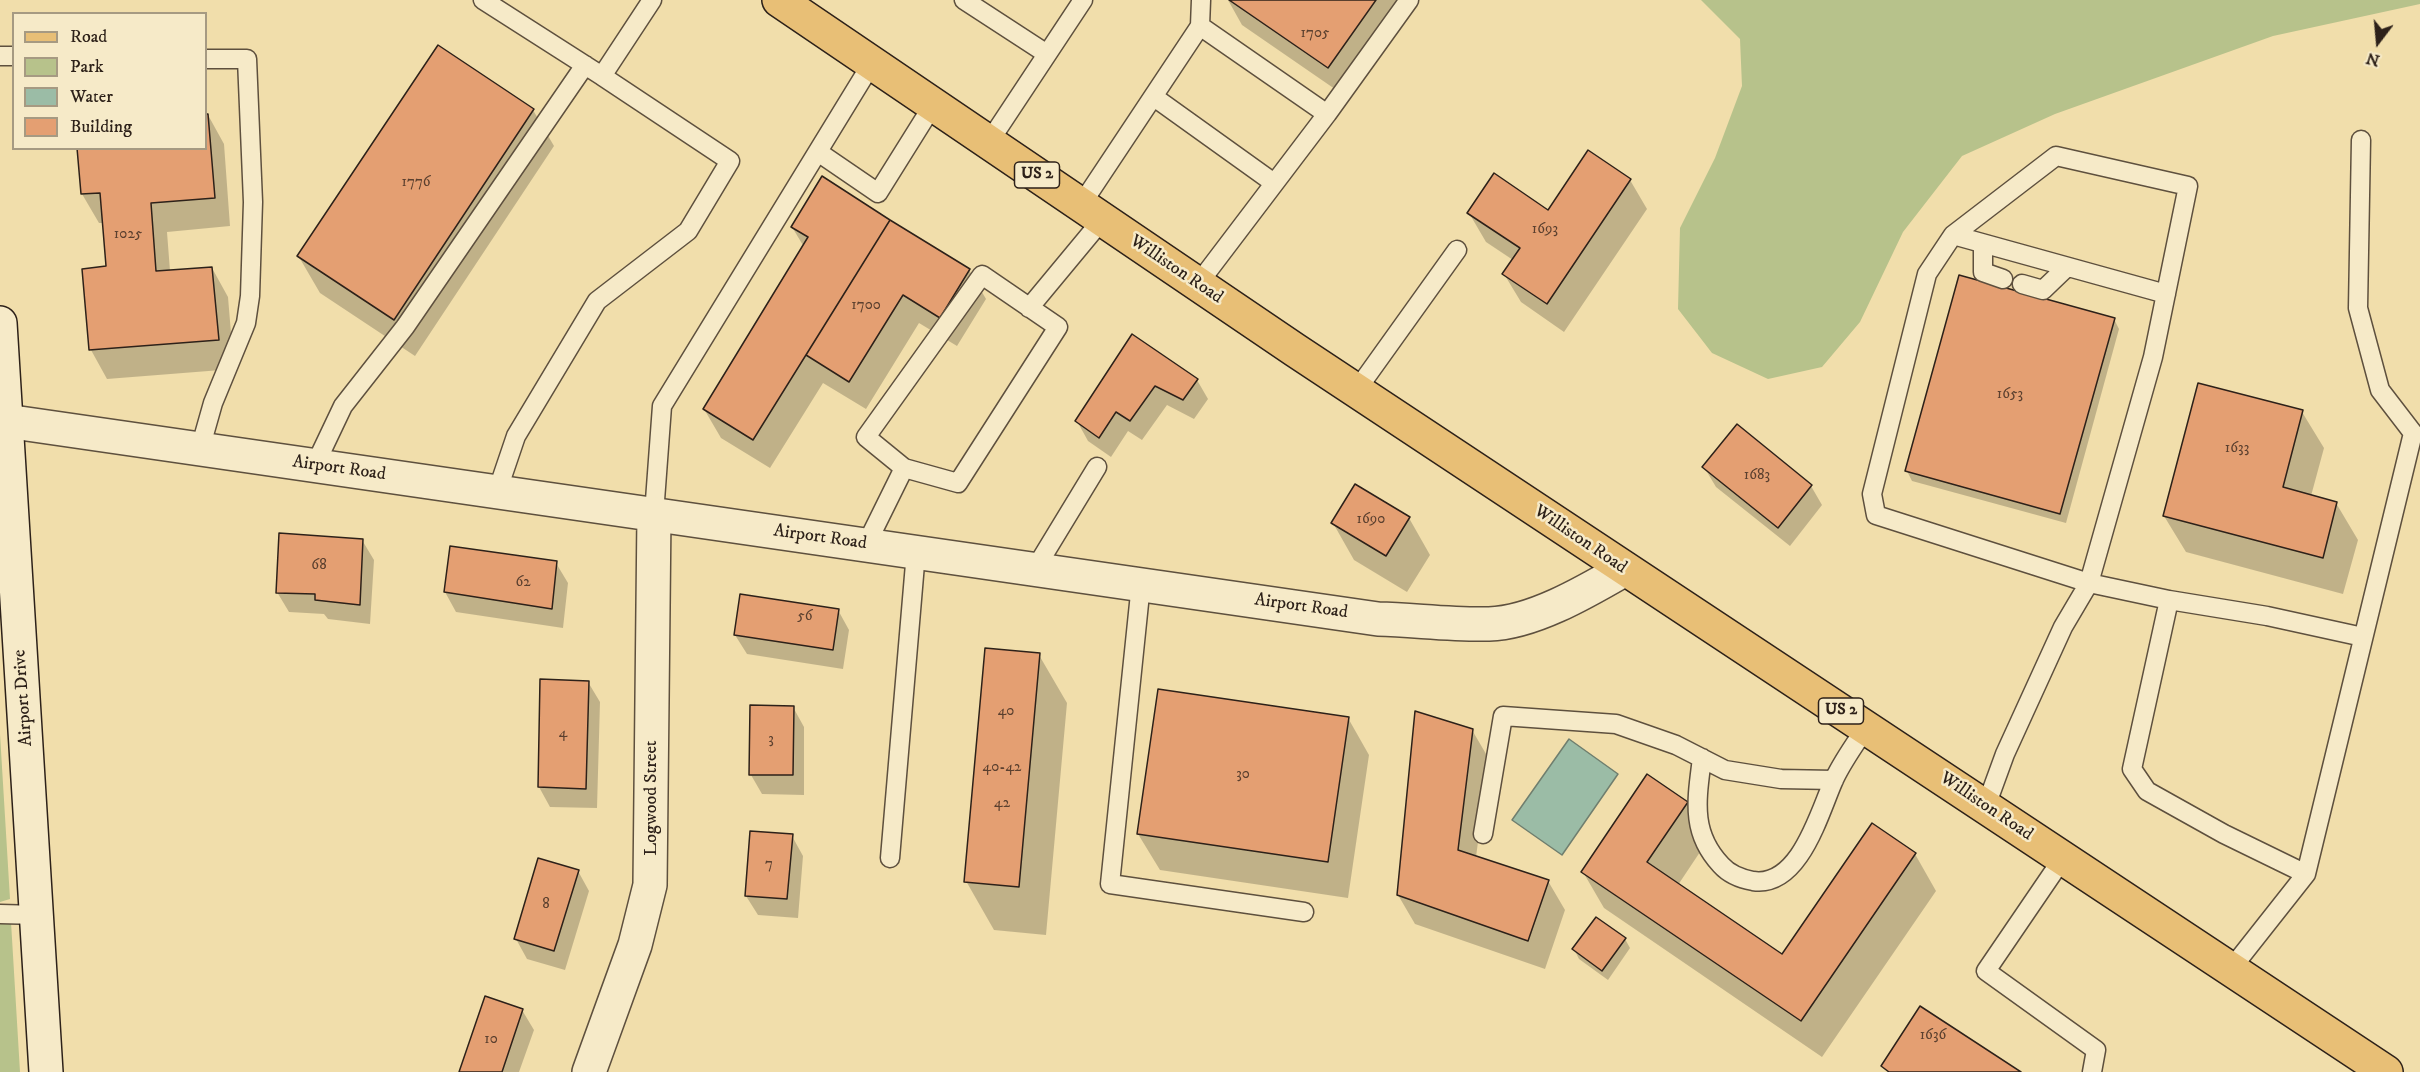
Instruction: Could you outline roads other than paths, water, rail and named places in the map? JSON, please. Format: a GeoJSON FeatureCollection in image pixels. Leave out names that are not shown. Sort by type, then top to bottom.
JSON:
{"type":"FeatureCollection","features":[{"type":"Feature","properties":{"kind":"main road","name":"Williston Road"},"geometry":{"type":"LineString","coordinates":[[779,0],[1356,391],[2231,969],[2372,1067]]}},
{"type":"Feature","properties":{"kind":"street","name":"Airport Drive"},"geometry":{"type":"LineString","coordinates":[[0,323],[3,420],[38,915],[46,1072]]}},
{"type":"Feature","properties":{"kind":"street","name":"Airport Road"},"geometry":{"type":"LineString","coordinates":[[3,420],[1378,619],[1491,624],[1535,614],[1573,598],[1625,569]]}},
{"type":"Feature","properties":{"kind":"street","name":"Logwood Street"},"geometry":{"type":"LineString","coordinates":[[589,1072],[635,945],[650,885],[654,514]]}},
{"type":"Feature","properties":{"kind":"lane"},"geometry":{"type":"LineString","coordinates":[[483,0],[730,161],[688,231],[597,301],[516,436],[496,492]]}},
{"type":"Feature","properties":{"kind":"lane"},"geometry":{"type":"LineString","coordinates":[[602,76],[652,0]]}},
{"type":"Feature","properties":{"kind":"lane"},"geometry":{"type":"LineString","coordinates":[[964,0],[1047,54]]}},
{"type":"Feature","properties":{"kind":"lane"},"geometry":{"type":"LineString","coordinates":[[989,142],[1083,0]]}},
{"type":"Feature","properties":{"kind":"lane"},"geometry":{"type":"LineString","coordinates":[[1029,308],[1092,212],[1154,97],[1200,26],[1201,0]]}},
{"type":"Feature","properties":{"kind":"lane"},"geometry":{"type":"LineString","coordinates":[[1198,284],[1327,114],[1409,0]]}},
{"type":"Feature","properties":{"kind":"lane"},"geometry":{"type":"LineString","coordinates":[[1200,26],[1327,114]]}},
{"type":"Feature","properties":{"kind":"lane"},"geometry":{"type":"LineString","coordinates":[[200,449],[213,403],[246,323],[253,202],[247,59],[207,59]]}},
{"type":"Feature","properties":{"kind":"lane"},"geometry":{"type":"LineString","coordinates":[[654,514],[662,406],[872,63]]}},
{"type":"Feature","properties":{"kind":"lane"},"geometry":{"type":"LineString","coordinates":[[315,465],[343,406],[405,327],[585,65]]}},
{"type":"Feature","properties":{"kind":"lane"},"geometry":{"type":"LineString","coordinates":[[1154,97],[1274,183]]}},
{"type":"Feature","properties":{"kind":"lane"},"geometry":{"type":"LineString","coordinates":[[818,152],[878,192],[933,105]]}},
{"type":"Feature","properties":{"kind":"lane"},"geometry":{"type":"LineString","coordinates":[[2231,969],[2306,874],[2413,433],[2380,390],[2358,308],[2361,140]]}},
{"type":"Feature","properties":{"kind":"lane"},"geometry":{"type":"LineString","coordinates":[[1986,806],[2005,754],[2063,627],[2089,583],[2153,357],[2188,186],[2056,156],[1953,235],[1927,274],[1872,494],[1876,515],[2089,583],[2169,600],[2267,616],[2363,637]]}},
{"type":"Feature","properties":{"kind":"lane"},"geometry":{"type":"LineString","coordinates":[[1953,235],[2166,294]]}},
{"type":"Feature","properties":{"kind":"lane"},"geometry":{"type":"LineString","coordinates":[[1983,245],[1983,272],[2003,279]]}},
{"type":"Feature","properties":{"kind":"lane"},"geometry":{"type":"LineString","coordinates":[[1356,391],[1457,250]]}},
{"type":"Feature","properties":{"kind":"lane"},"geometry":{"type":"LineString","coordinates":[[2022,284],[2043,290],[2067,267]]}},
{"type":"Feature","properties":{"kind":"lane"},"geometry":{"type":"LineString","coordinates":[[982,274],[1058,327],[958,483],[904,468],[866,437],[982,274]]}},
{"type":"Feature","properties":{"kind":"lane"},"geometry":{"type":"LineString","coordinates":[[1035,569],[1097,467]]}},
{"type":"Feature","properties":{"kind":"lane"},"geometry":{"type":"LineString","coordinates":[[866,545],[904,468]]}},
{"type":"Feature","properties":{"kind":"lane"},"geometry":{"type":"LineString","coordinates":[[890,858],[916,552]]}},
{"type":"Feature","properties":{"kind":"lane"},"geometry":{"type":"LineString","coordinates":[[1141,584],[1110,884],[1304,912]]}},
{"type":"Feature","properties":{"kind":"lane"},"geometry":{"type":"LineString","coordinates":[[2169,600],[2132,769],[2147,791],[2224,834],[2306,874]]}},
{"type":"Feature","properties":{"kind":"lane"},"geometry":{"type":"LineString","coordinates":[[1483,834],[1503,716],[1616,724],[1676,745],[1725,770],[1781,779],[1834,780]]}},
{"type":"Feature","properties":{"kind":"lane"},"geometry":{"type":"LineString","coordinates":[[1702,758],[1698,792],[1698,827],[1709,850],[1722,868],[1743,879],[1763,882],[1779,875],[1800,856],[1834,780],[1866,727]]}},
{"type":"Feature","properties":{"kind":"lane"},"geometry":{"type":"LineString","coordinates":[[2063,858],[1986,971],[2096,1050],[2092,1072]]}},
{"type":"Feature","properties":{"kind":"lane"},"geometry":{"type":"LineString","coordinates":[[0,914],[38,915]]}},
{"type":"Feature","properties":{"kind":"water"},"geometry":{"type":"Polygon","coordinates":[[[1569,739],[1618,774],[1562,855],[1512,820],[1569,739]]]}}]}
